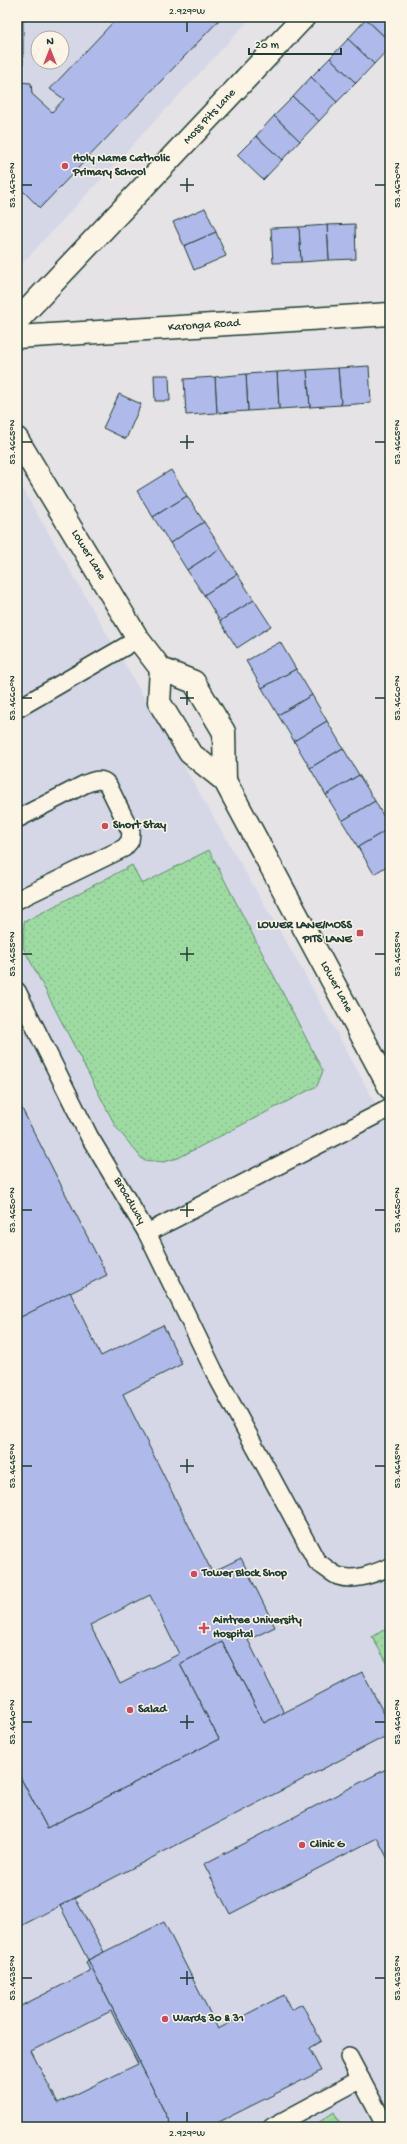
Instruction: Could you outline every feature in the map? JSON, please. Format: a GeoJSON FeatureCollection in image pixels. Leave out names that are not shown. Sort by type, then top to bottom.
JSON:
{"type":"FeatureCollection","features":[{"type":"Feature","properties":{"kind":"street","name":"Moss Pits Lane"},"geometry":{"type":"LineString","coordinates":[[17,321],[304,17]]}},
{"type":"Feature","properties":{"kind":"street","name":"Karonga Road"},"geometry":{"type":"LineString","coordinates":[[17,337],[390,314]]}},
{"type":"Feature","properties":{"kind":"street","name":"Lower Lane"},"geometry":{"type":"LineString","coordinates":[[17,439],[138,639],[161,668],[194,682],[224,732],[225,781]]}},
{"type":"Feature","properties":{"kind":"street","name":"Lower Lane"},"geometry":{"type":"LineString","coordinates":[[161,668],[159,702],[162,708],[190,753],[225,781],[390,1088]]}},
{"type":"Feature","properties":{"kind":"lane"},"geometry":{"type":"LineString","coordinates":[[17,709],[138,639]]}},
{"type":"Feature","properties":{"kind":"lane"},"geometry":{"type":"LineString","coordinates":[[17,819],[85,784],[94,781],[101,781],[108,785],[131,832],[131,837],[124,848],[17,900]]}},
{"type":"Feature","properties":{"kind":"lane","name":"Broadway"},"geometry":{"type":"LineString","coordinates":[[17,991],[89,1136],[147,1233],[390,1108]]}},
{"type":"Feature","properties":{"kind":"lane"},"geometry":{"type":"LineString","coordinates":[[147,1233],[214,1371],[317,1562],[339,1576],[348,1577],[369,1576],[390,1567]]}},
{"type":"Feature","properties":{"kind":"lane"},"geometry":{"type":"LineString","coordinates":[[349,2057],[386,2127]]}},
{"type":"Feature","properties":{"kind":"lane"},"geometry":{"type":"LineString","coordinates":[[272,2127],[361,2079]]}},
{"type":"Feature","properties":{"kind":"shaded area","name":"Holy Name Catholic Primary School"},"geometry":{"type":"Polygon","coordinates":[[[17,17],[252,17],[17,269],[17,17]]]}},
{"type":"Feature","properties":{"kind":"shaded area","name":"Aintree University Hospital"},"geometry":{"type":"Polygon","coordinates":[[[17,479],[300,966],[390,1130],[390,2127],[17,2127],[17,479]]]}},
{"type":"Feature","properties":{"kind":"green space"},"geometry":{"type":"Polygon","coordinates":[[[209,850],[323,1071],[317,1086],[178,1158],[163,1162],[143,1160],[116,1127],[23,947],[24,922],[132,865],[142,884],[209,850]]]}},
{"type":"Feature","properties":{"kind":"green space"},"geometry":{"type":"Polygon","coordinates":[[[390,1626],[390,1668],[372,1637],[390,1626]]]}},
{"type":"Feature","properties":{"kind":"green space"},"geometry":{"type":"Polygon","coordinates":[[[334,2112],[342,2127],[312,2127],[334,2112]]]}},
{"type":"Feature","properties":{"kind":"building"},"geometry":{"type":"Polygon","coordinates":[[[17,17],[23,17],[23,65],[17,65],[17,17]]]}},
{"type":"Feature","properties":{"kind":"building"},"geometry":{"type":"Polygon","coordinates":[[[118,17],[222,17],[40,208],[17,185],[17,82],[31,83],[32,94],[52,112],[64,99],[50,89],[68,70],[70,70],[70,68],[118,17]]]}},
{"type":"Feature","properties":{"kind":"building"},"geometry":{"type":"Polygon","coordinates":[[[369,17],[390,17],[390,42],[366,19],[369,17]]]}},
{"type":"Feature","properties":{"kind":"building"},"geometry":{"type":"Polygon","coordinates":[[[366,19],[390,42],[390,47],[374,64],[348,39],[366,19]]]}},
{"type":"Feature","properties":{"kind":"building"},"geometry":{"type":"Polygon","coordinates":[[[348,39],[374,64],[356,83],[330,58],[348,39]]]}},
{"type":"Feature","properties":{"kind":"building"},"geometry":{"type":"Polygon","coordinates":[[[330,58],[356,83],[337,102],[311,77],[330,58]]]}},
{"type":"Feature","properties":{"kind":"building"},"geometry":{"type":"Polygon","coordinates":[[[311,77],[337,102],[319,121],[293,97],[311,77]]]}},
{"type":"Feature","properties":{"kind":"building"},"geometry":{"type":"Polygon","coordinates":[[[293,97],[319,121],[300,141],[274,116],[293,97]]]}},
{"type":"Feature","properties":{"kind":"building"},"geometry":{"type":"Polygon","coordinates":[[[274,116],[300,141],[282,160],[256,136],[274,116]]]}},
{"type":"Feature","properties":{"kind":"building"},"geometry":{"type":"Polygon","coordinates":[[[256,136],[282,160],[263,180],[237,155],[256,136]]]}},
{"type":"Feature","properties":{"kind":"building"},"geometry":{"type":"Polygon","coordinates":[[[205,208],[216,232],[184,246],[173,222],[205,208]]]}},
{"type":"Feature","properties":{"kind":"building"},"geometry":{"type":"Polygon","coordinates":[[[355,224],[356,259],[329,260],[327,225],[355,224]]]}},
{"type":"Feature","properties":{"kind":"building"},"geometry":{"type":"Polygon","coordinates":[[[327,225],[329,260],[301,262],[299,227],[327,225]]]}},
{"type":"Feature","properties":{"kind":"building"},"geometry":{"type":"Polygon","coordinates":[[[299,227],[301,262],[273,263],[271,228],[299,227]]]}},
{"type":"Feature","properties":{"kind":"building"},"geometry":{"type":"Polygon","coordinates":[[[216,232],[226,256],[194,270],[184,246],[216,232]]]}},
{"type":"Feature","properties":{"kind":"building"},"geometry":{"type":"Polygon","coordinates":[[[369,366],[371,403],[341,405],[338,368],[369,366]]]}},
{"type":"Feature","properties":{"kind":"building"},"geometry":{"type":"Polygon","coordinates":[[[338,368],[341,405],[310,407],[307,370],[338,368]]]}},
{"type":"Feature","properties":{"kind":"building"},"geometry":{"type":"Polygon","coordinates":[[[307,370],[310,407],[279,409],[277,372],[307,370]]]}},
{"type":"Feature","properties":{"kind":"building"},"geometry":{"type":"Polygon","coordinates":[[[277,372],[279,409],[248,411],[246,374],[277,372]]]}},
{"type":"Feature","properties":{"kind":"building"},"geometry":{"type":"Polygon","coordinates":[[[246,374],[248,411],[217,413],[215,377],[246,374]]]}},
{"type":"Feature","properties":{"kind":"building"},"geometry":{"type":"Polygon","coordinates":[[[154,375],[169,375],[170,401],[155,401],[154,375]]]}},
{"type":"Feature","properties":{"kind":"building"},"geometry":{"type":"Polygon","coordinates":[[[215,377],[217,413],[186,415],[184,379],[215,377]]]}},
{"type":"Feature","properties":{"kind":"building"},"geometry":{"type":"Polygon","coordinates":[[[119,394],[141,404],[126,439],[103,428],[119,394]]]}},
{"type":"Feature","properties":{"kind":"building"},"geometry":{"type":"Polygon","coordinates":[[[171,470],[187,496],[153,517],[137,491],[171,470]]]}},
{"type":"Feature","properties":{"kind":"building"},"geometry":{"type":"Polygon","coordinates":[[[187,496],[204,522],[170,543],[153,517],[187,496]]]}},
{"type":"Feature","properties":{"kind":"building"},"geometry":{"type":"Polygon","coordinates":[[[204,522],[221,548],[187,570],[170,543],[204,522]]]}},
{"type":"Feature","properties":{"kind":"building"},"geometry":{"type":"Polygon","coordinates":[[[221,548],[237,574],[204,595],[187,570],[221,548]]]}},
{"type":"Feature","properties":{"kind":"building"},"geometry":{"type":"Polygon","coordinates":[[[237,574],[254,600],[220,621],[204,595],[237,574]]]}},
{"type":"Feature","properties":{"kind":"building"},"geometry":{"type":"Polygon","coordinates":[[[254,600],[271,626],[237,648],[220,621],[254,600]]]}},
{"type":"Feature","properties":{"kind":"building"},"geometry":{"type":"Polygon","coordinates":[[[280,642],[296,669],[262,688],[246,661],[280,642]]]}},
{"type":"Feature","properties":{"kind":"building"},"geometry":{"type":"Polygon","coordinates":[[[296,669],[312,695],[278,715],[262,688],[296,669]]]}},
{"type":"Feature","properties":{"kind":"building"},"geometry":{"type":"Polygon","coordinates":[[[312,695],[327,721],[294,741],[278,715],[312,695]]]}},
{"type":"Feature","properties":{"kind":"building"},"geometry":{"type":"Polygon","coordinates":[[[327,721],[343,748],[310,768],[294,741],[327,721]]]}},
{"type":"Feature","properties":{"kind":"building"},"geometry":{"type":"Polygon","coordinates":[[[343,748],[359,775],[326,795],[310,768],[343,748]]]}},
{"type":"Feature","properties":{"kind":"building"},"geometry":{"type":"Polygon","coordinates":[[[359,775],[375,801],[342,821],[326,795],[359,775]]]}},
{"type":"Feature","properties":{"kind":"building"},"geometry":{"type":"Polygon","coordinates":[[[375,801],[390,828],[358,847],[342,821],[375,801]]]}},
{"type":"Feature","properties":{"kind":"building"},"geometry":{"type":"Polygon","coordinates":[[[390,828],[390,864],[374,874],[358,847],[390,828]]]}},
{"type":"Feature","properties":{"kind":"building"},"geometry":{"type":"Polygon","coordinates":[[[17,1099],[107,1275],[17,1319],[17,1099]]]}},
{"type":"Feature","properties":{"kind":"building"},"geometry":{"type":"Polygon","coordinates":[[[70,1292],[101,1356],[163,1325],[182,1364],[123,1394],[212,1572],[241,1558],[275,1627],[248,1640],[284,1713],[264,1723],[222,1642],[180,1664],[219,1739],[47,1828],[17,1771],[17,1319],[70,1292]],[[150,1595],[90,1625],[120,1683],[179,1654],[150,1595]]]}},
{"type":"Feature","properties":{"kind":"building"},"geometry":{"type":"Polygon","coordinates":[[[222,1642],[264,1723],[362,1672],[390,1725],[390,1734],[17,1928],[17,1771],[47,1828],[219,1739],[180,1664],[222,1642]]]}},
{"type":"Feature","properties":{"kind":"building","name":"Clinic G"},"geometry":{"type":"Polygon","coordinates":[[[390,1767],[390,1863],[377,1838],[230,1914],[204,1864],[390,1767]]]}},
{"type":"Feature","properties":{"kind":"building"},"geometry":{"type":"Polygon","coordinates":[[[75,1898],[104,1952],[88,1960],[60,1906],[75,1898]]]}},
{"type":"Feature","properties":{"kind":"building","name":"Wards 30 & 31"},"geometry":{"type":"Polygon","coordinates":[[[164,1922],[218,2029],[284,1995],[291,2010],[302,2004],[321,2041],[309,2048],[321,2071],[209,2127],[172,2127],[88,1960],[164,1922]]]}},
{"type":"Feature","properties":{"kind":"building"},"geometry":{"type":"Polygon","coordinates":[[[88,1960],[172,2127],[17,2127],[17,2008],[90,1971],[86,1962],[88,1960]],[[111,2011],[31,2051],[58,2103],[138,2064],[111,2011]]]}},
{"type":"Feature","properties":{"kind":"place","name":"Holy Name Catholic Primary School"},"geometry":{"type":"Point","coordinates":[65,166]}},
{"type":"Feature","properties":{"kind":"place","name":"Short Stay"},"geometry":{"type":"Point","coordinates":[105,826]}},
{"type":"Feature","properties":{"kind":"place","name":"LOWER LANE/MOSS PITS LANE"},"geometry":{"type":"Point","coordinates":[360,933]}},
{"type":"Feature","properties":{"kind":"place","name":"Tower Block Shop"},"geometry":{"type":"Point","coordinates":[194,1574]}},
{"type":"Feature","properties":{"kind":"place","name":"Aintree University Hospital"},"geometry":{"type":"Point","coordinates":[204,1628]}},
{"type":"Feature","properties":{"kind":"place","name":"Salad"},"geometry":{"type":"Point","coordinates":[130,1710]}},
{"type":"Feature","properties":{"kind":"place","name":"Clinic G"},"geometry":{"type":"Point","coordinates":[302,1845]}},
{"type":"Feature","properties":{"kind":"place","name":"Wards 30 & 31"},"geometry":{"type":"Point","coordinates":[165,2019]}}]}
